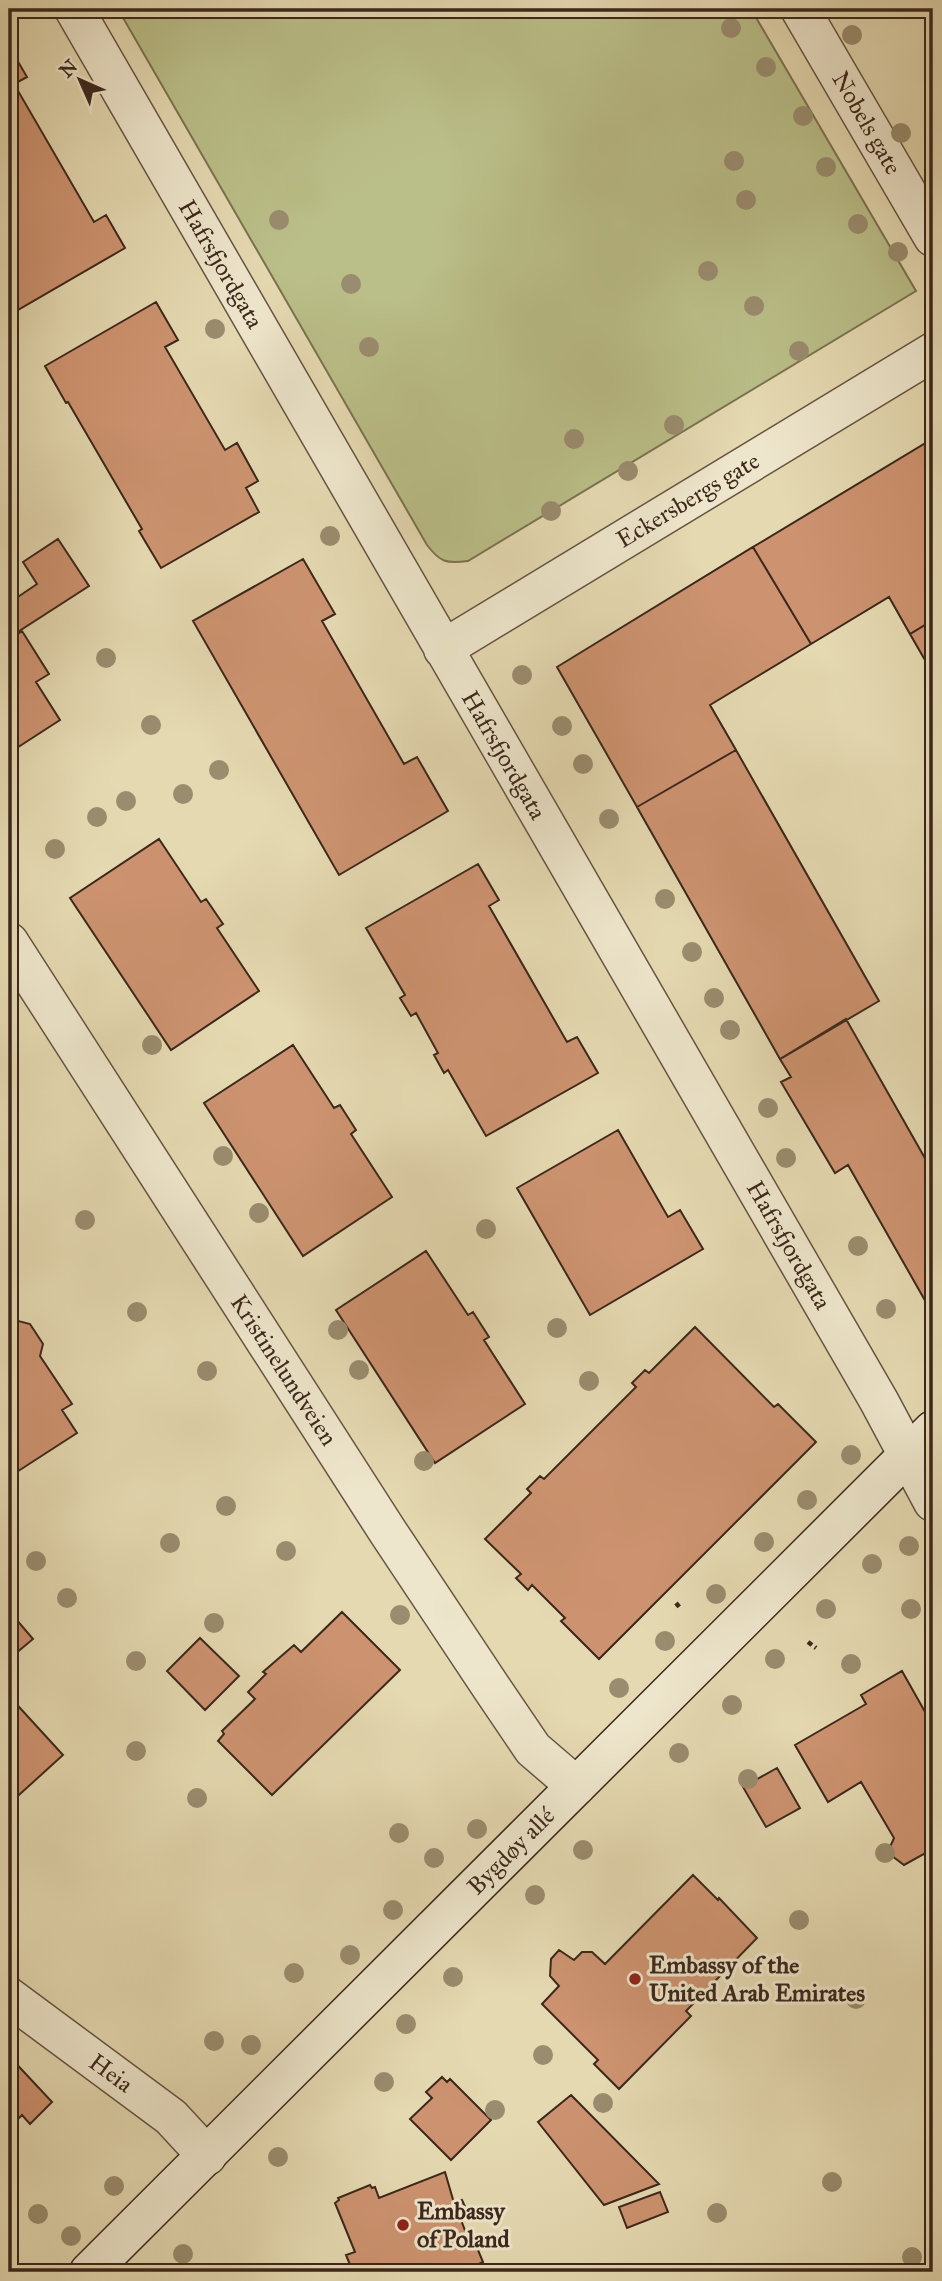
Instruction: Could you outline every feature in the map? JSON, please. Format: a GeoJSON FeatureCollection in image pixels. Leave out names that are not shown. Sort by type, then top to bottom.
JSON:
{"type":"FeatureCollection","features":[{"type":"Feature","properties":{"kind":"street","name":"Hafrsfjordgata"},"geometry":{"type":"LineString","coordinates":[[74,9],[443,649],[921,1442],[933,1502]]}},
{"type":"Feature","properties":{"kind":"street","name":"Nobels gate"},"geometry":{"type":"LineString","coordinates":[[800,9],[933,237]]}},
{"type":"Feature","properties":{"kind":"street","name":"Eckersbergs gate"},"geometry":{"type":"LineString","coordinates":[[443,649],[933,352]]}},
{"type":"Feature","properties":{"kind":"street","name":"Kristinelundveien"},"geometry":{"type":"LineString","coordinates":[[9,942],[373,1509],[491,1687],[533,1749],[576,1786]]}},
{"type":"Feature","properties":{"kind":"street","name":"Bygdøy allé"},"geometry":{"type":"LineString","coordinates":[[89,2272],[921,1442]]}},
{"type":"Feature","properties":{"kind":"street","name":"Heia"},"geometry":{"type":"LineString","coordinates":[[9,1997],[171,2117],[207,2156]]}},
{"type":"Feature","properties":{"kind":"path"},"geometry":{"type":"LineString","coordinates":[[676,1603],[681,1609]]}},
{"type":"Feature","properties":{"kind":"path"},"geometry":{"type":"LineString","coordinates":[[808,1642],[816,1648]]}},
{"type":"Feature","properties":{"kind":"green space"},"geometry":{"type":"Polygon","coordinates":[[[118,9],[751,9],[916,291],[468,561],[444,561],[427,545],[118,9]]]}},
{"type":"Feature","properties":{"kind":"building"},"geometry":{"type":"Polygon","coordinates":[[[9,46],[27,77],[14,84],[94,222],[106,215],[125,248],[16,311],[9,298],[9,46]]]}},
{"type":"Feature","properties":{"kind":"building"},"geometry":{"type":"Polygon","coordinates":[[[156,302],[178,340],[165,347],[225,450],[237,443],[258,481],[246,488],[259,512],[161,568],[139,531],[142,529],[45,366],[156,302]]]}},
{"type":"Feature","properties":{"kind":"building"},"geometry":{"type":"Polygon","coordinates":[[[929,441],[933,449],[933,620],[910,634],[889,597],[811,644],[753,547],[929,441]]]}},
{"type":"Feature","properties":{"kind":"building"},"geometry":{"type":"Polygon","coordinates":[[[58,539],[89,586],[13,635],[9,627],[9,603],[37,584],[23,562],[58,539]]]}},
{"type":"Feature","properties":{"kind":"building"},"geometry":{"type":"Polygon","coordinates":[[[753,547],[811,644],[710,705],[736,750],[637,807],[557,667],[753,547]]]}},
{"type":"Feature","properties":{"kind":"building"},"geometry":{"type":"Polygon","coordinates":[[[303,559],[335,614],[322,621],[404,764],[417,757],[448,811],[339,875],[193,621],[303,559]]]}},
{"type":"Feature","properties":{"kind":"building"},"geometry":{"type":"Polygon","coordinates":[[[933,620],[933,674],[910,634],[933,620]]]}},
{"type":"Feature","properties":{"kind":"building"},"geometry":{"type":"Polygon","coordinates":[[[22,631],[49,674],[36,682],[60,720],[9,753],[9,640],[22,631]]]}},
{"type":"Feature","properties":{"kind":"building"},"geometry":{"type":"Polygon","coordinates":[[[736,750],[879,1001],[780,1059],[637,807],[736,750]]]}},
{"type":"Feature","properties":{"kind":"building"},"geometry":{"type":"Polygon","coordinates":[[[159,839],[201,902],[206,899],[223,924],[217,928],[259,991],[171,1050],[70,898],[159,839]]]}},
{"type":"Feature","properties":{"kind":"building"},"geometry":{"type":"Polygon","coordinates":[[[478,864],[499,900],[489,906],[567,1042],[577,1037],[598,1073],[486,1136],[448,1070],[444,1073],[434,1055],[438,1053],[416,1013],[411,1016],[400,998],[405,995],[366,928],[478,864]]]}},
{"type":"Feature","properties":{"kind":"building"},"geometry":{"type":"Polygon","coordinates":[[[846,1019],[926,1160],[933,1161],[931,1311],[848,1165],[835,1173],[781,1082],[791,1077],[780,1059],[846,1019]]]}},
{"type":"Feature","properties":{"kind":"building"},"geometry":{"type":"Polygon","coordinates":[[[293,1045],[334,1108],[340,1105],[356,1130],[351,1134],[392,1197],[303,1256],[204,1103],[293,1045]]]}},
{"type":"Feature","properties":{"kind":"building"},"geometry":{"type":"Polygon","coordinates":[[[618,1130],[668,1217],[680,1210],[703,1249],[590,1315],[517,1188],[618,1130]]]}},
{"type":"Feature","properties":{"kind":"building"},"geometry":{"type":"Polygon","coordinates":[[[426,1251],[468,1315],[473,1312],[489,1337],[484,1340],[525,1404],[435,1463],[336,1310],[426,1251]]]}},
{"type":"Feature","properties":{"kind":"building"},"geometry":{"type":"Polygon","coordinates":[[[9,1307],[18,1321],[30,1324],[43,1344],[40,1356],[72,1404],[62,1410],[77,1433],[9,1477],[9,1307]]]}},
{"type":"Feature","properties":{"kind":"building"},"geometry":{"type":"Polygon","coordinates":[[[695,1327],[774,1407],[778,1404],[816,1442],[599,1659],[561,1621],[565,1618],[532,1585],[528,1590],[516,1578],[521,1574],[485,1539],[531,1493],[527,1489],[540,1476],[544,1479],[636,1387],[632,1383],[645,1370],[649,1373],[695,1327]]]}},
{"type":"Feature","properties":{"kind":"building"},"geometry":{"type":"Polygon","coordinates":[[[9,1611],[33,1639],[9,1659],[9,1611]]]}},
{"type":"Feature","properties":{"kind":"building"},"geometry":{"type":"Polygon","coordinates":[[[342,1612],[400,1670],[272,1795],[218,1741],[224,1734],[222,1731],[255,1699],[248,1692],[266,1674],[263,1672],[294,1645],[301,1652],[342,1612]]]}},
{"type":"Feature","properties":{"kind":"building"},"geometry":{"type":"Polygon","coordinates":[[[200,1638],[239,1676],[205,1710],[167,1671],[200,1638]]]}},
{"type":"Feature","properties":{"kind":"building"},"geometry":{"type":"Polygon","coordinates":[[[902,1671],[933,1726],[933,1849],[904,1865],[892,1856],[890,1847],[894,1838],[861,1782],[828,1802],[795,1745],[866,1704],[861,1695],[902,1671]]]}},
{"type":"Feature","properties":{"kind":"building"},"geometry":{"type":"Polygon","coordinates":[[[9,1696],[63,1755],[9,1804],[9,1696]]]}},
{"type":"Feature","properties":{"kind":"building"},"geometry":{"type":"Polygon","coordinates":[[[777,1768],[800,1808],[766,1827],[743,1787],[777,1768]]]}},
{"type":"Feature","properties":{"kind":"building"},"geometry":{"type":"Polygon","coordinates":[[[693,1875],[757,1938],[686,2011],[691,2016],[619,2089],[594,2064],[598,2060],[542,2004],[559,1986],[550,1976],[551,1959],[559,1950],[574,1960],[582,1952],[592,1952],[605,1964],[693,1875]]]}},
{"type":"Feature","properties":{"kind":"building"},"geometry":{"type":"Polygon","coordinates":[[[9,2056],[52,2102],[30,2124],[22,2115],[9,2128],[9,2056]]]}},
{"type":"Feature","properties":{"kind":"building"},"geometry":{"type":"Polygon","coordinates":[[[442,2077],[447,2082],[450,2079],[491,2120],[451,2160],[410,2119],[432,2098],[426,2092],[442,2077]]]}},
{"type":"Feature","properties":{"kind":"building"},"geometry":{"type":"Polygon","coordinates":[[[571,2095],[659,2184],[604,2205],[538,2122],[571,2095]]]}},
{"type":"Feature","properties":{"kind":"building","name":"Embassy of Poland"},"geometry":{"type":"Polygon","coordinates":[[[445,2172],[454,2203],[462,2200],[468,2213],[460,2217],[467,2236],[471,2233],[483,2262],[468,2269],[469,2272],[353,2272],[346,2255],[355,2252],[335,2203],[338,2198],[370,2185],[375,2187],[379,2198],[445,2172]]]}},
{"type":"Feature","properties":{"kind":"building"},"geometry":{"type":"Polygon","coordinates":[[[660,2192],[668,2212],[627,2228],[619,2207],[660,2192]]]}},
{"type":"Feature","properties":{"kind":"place","name":"Embassy of the United Arab Emirates"},"geometry":{"type":"Point","coordinates":[635,1979]}},
{"type":"Feature","properties":{"kind":"place","name":"Embassy of Poland"},"geometry":{"type":"Point","coordinates":[403,2225]}}]}
